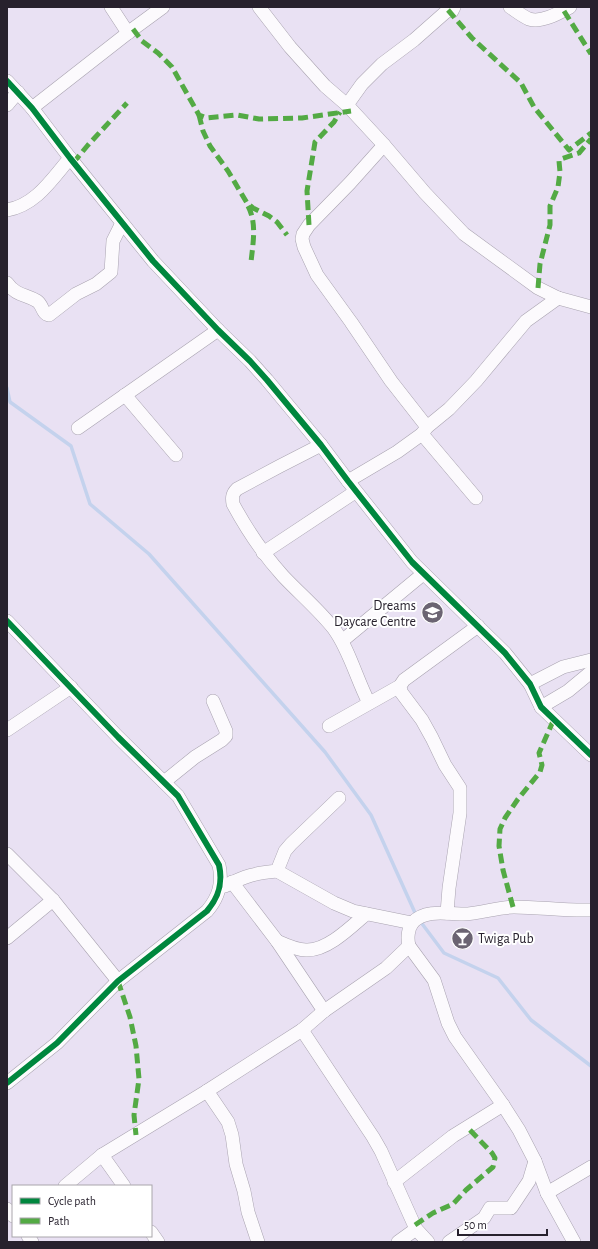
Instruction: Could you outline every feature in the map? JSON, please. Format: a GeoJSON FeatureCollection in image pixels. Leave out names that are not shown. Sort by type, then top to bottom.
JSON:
{"type":"FeatureCollection","features":[{"type":"Feature","properties":{"kind":"street"},"geometry":{"type":"LineString","coordinates":[[111,7],[128,33]]}},
{"type":"Feature","properties":{"kind":"street"},"geometry":{"type":"LineString","coordinates":[[32,108],[163,7]]}},
{"type":"Feature","properties":{"kind":"street"},"geometry":{"type":"LineString","coordinates":[[259,7],[290,47],[315,75],[347,105],[425,193],[464,234],[538,288],[558,298],[591,307]]}},
{"type":"Feature","properties":{"kind":"street"},"geometry":{"type":"LineString","coordinates":[[347,105],[362,84],[382,64],[414,40],[448,10],[452,10],[454,7]]}},
{"type":"Feature","properties":{"kind":"street"},"geometry":{"type":"LineString","coordinates":[[510,7],[520,14],[534,20],[540,20],[570,7]]}},
{"type":"Feature","properties":{"kind":"street"},"geometry":{"type":"LineString","coordinates":[[7,80],[32,108],[70,158],[153,261],[218,330],[250,361],[321,445],[423,574],[505,653],[530,684],[541,707],[591,755]]}},
{"type":"Feature","properties":{"kind":"street"},"geometry":{"type":"LineString","coordinates":[[7,105],[18,92]]}},
{"type":"Feature","properties":{"kind":"street"},"geometry":{"type":"LineString","coordinates":[[384,145],[309,225],[303,234],[302,239],[304,247],[318,276],[425,430],[476,498]]}},
{"type":"Feature","properties":{"kind":"street"},"geometry":{"type":"LineString","coordinates":[[7,210],[21,206],[38,196],[70,158]]}},
{"type":"Feature","properties":{"kind":"street"},"geometry":{"type":"LineString","coordinates":[[7,283],[13,291],[39,302],[45,313],[49,315],[76,294],[96,284],[111,272],[113,241],[122,223]]}},
{"type":"Feature","properties":{"kind":"street"},"geometry":{"type":"LineString","coordinates":[[264,553],[425,430],[449,409],[476,381],[526,321],[558,298]]}},
{"type":"Feature","properties":{"kind":"street"},"geometry":{"type":"LineString","coordinates":[[78,428],[218,330]]}},
{"type":"Feature","properties":{"kind":"street"},"geometry":{"type":"LineString","coordinates":[[125,395],[176,455]]}},
{"type":"Feature","properties":{"kind":"street"},"geometry":{"type":"LineString","coordinates":[[321,445],[237,489],[233,493],[233,504],[264,553],[283,576],[334,629],[342,641],[370,703]]}},
{"type":"Feature","properties":{"kind":"street"},"geometry":{"type":"LineString","coordinates":[[342,641],[423,574]]}},
{"type":"Feature","properties":{"kind":"street"},"geometry":{"type":"LineString","coordinates":[[7,1083],[57,1043],[118,981],[207,911],[215,902],[220,888],[221,876],[218,865],[178,796],[8,623]]}},
{"type":"Feature","properties":{"kind":"street"},"geometry":{"type":"LineString","coordinates":[[329,726],[400,686],[404,680],[478,626]]}},
{"type":"Feature","properties":{"kind":"street"},"geometry":{"type":"LineString","coordinates":[[530,684],[563,667],[591,660]]}},
{"type":"Feature","properties":{"kind":"street"},"geometry":{"type":"LineString","coordinates":[[541,707],[568,691],[591,672]]}},
{"type":"Feature","properties":{"kind":"street"},"geometry":{"type":"LineString","coordinates":[[400,686],[401,692],[422,720],[445,765],[460,788],[460,814],[449,888],[447,913]]}},
{"type":"Feature","properties":{"kind":"street"},"geometry":{"type":"LineString","coordinates":[[7,730],[71,688]]}},
{"type":"Feature","properties":{"kind":"street"},"geometry":{"type":"LineString","coordinates":[[164,782],[226,736],[226,731],[213,700]]}},
{"type":"Feature","properties":{"kind":"street"},"geometry":{"type":"LineString","coordinates":[[277,871],[285,851],[339,798]]}},
{"type":"Feature","properties":{"kind":"street"},"geometry":{"type":"LineString","coordinates":[[7,854],[53,900],[118,981]]}},
{"type":"Feature","properties":{"kind":"street"},"geometry":{"type":"LineString","coordinates":[[220,888],[254,873],[277,871],[343,908],[412,923]]}},
{"type":"Feature","properties":{"kind":"street"},"geometry":{"type":"LineString","coordinates":[[232,882],[277,941],[324,1011]]}},
{"type":"Feature","properties":{"kind":"street"},"geometry":{"type":"LineString","coordinates":[[7,938],[53,900]]}},
{"type":"Feature","properties":{"kind":"street"},"geometry":{"type":"LineString","coordinates":[[574,1242],[547,1193],[535,1161],[519,1130],[455,1037],[448,1023],[434,980],[409,946],[408,934],[412,923],[426,915],[447,913],[463,914],[513,907],[591,910]]}},
{"type":"Feature","properties":{"kind":"street"},"geometry":{"type":"LineString","coordinates":[[277,941],[300,950],[316,949],[326,945],[338,937],[366,914]]}},
{"type":"Feature","properties":{"kind":"street"},"geometry":{"type":"LineString","coordinates":[[66,1185],[102,1156],[302,1030],[324,1011],[386,968],[409,946]]}},
{"type":"Feature","properties":{"kind":"street"},"geometry":{"type":"LineString","coordinates":[[302,1030],[373,1137],[381,1151],[416,1229],[428,1242]]}},
{"type":"Feature","properties":{"kind":"street"},"geometry":{"type":"LineString","coordinates":[[207,1091],[228,1122],[232,1135],[236,1164],[244,1191],[248,1212],[258,1242]]}},
{"type":"Feature","properties":{"kind":"street"},"geometry":{"type":"LineString","coordinates":[[394,1182],[453,1136],[503,1105]]}},
{"type":"Feature","properties":{"kind":"street"},"geometry":{"type":"LineString","coordinates":[[102,1156],[123,1185]]}},
{"type":"Feature","properties":{"kind":"street"},"geometry":{"type":"LineString","coordinates":[[449,1242],[484,1218],[490,1208],[511,1208],[529,1181],[535,1161]]}},
{"type":"Feature","properties":{"kind":"street"},"geometry":{"type":"LineString","coordinates":[[547,1193],[591,1167]]}},
{"type":"Feature","properties":{"kind":"street"},"geometry":{"type":"LineString","coordinates":[[398,1242],[416,1229]]}},
{"type":"Feature","properties":{"kind":"street"},"geometry":{"type":"LineString","coordinates":[[152,1233],[158,1242]]}},
{"type":"Feature","properties":{"kind":"waterway"},"geometry":{"type":"LineString","coordinates":[[7,388],[10,402],[71,446],[90,504],[149,554],[325,752],[371,815],[416,915]]}},
{"type":"Feature","properties":{"kind":"waterway"},"geometry":{"type":"LineString","coordinates":[[420,921],[444,953],[498,978],[531,1020],[591,1066]]}},
{"type":"Feature","properties":{"kind":"marked path"},"geometry":{"type":"LineString","coordinates":[[448,10],[472,38],[521,83],[534,107],[569,150],[591,133]]}},
{"type":"Feature","properties":{"kind":"marked path"},"geometry":{"type":"LineString","coordinates":[[564,11],[591,54]]}},
{"type":"Feature","properties":{"kind":"marked path"},"geometry":{"type":"LineString","coordinates":[[133,29],[142,41],[158,53],[172,67],[199,115],[207,118],[237,115],[259,119],[302,118],[351,111]]}},
{"type":"Feature","properties":{"kind":"marked path"},"geometry":{"type":"LineString","coordinates":[[73,163],[127,103]]}},
{"type":"Feature","properties":{"kind":"marked path"},"geometry":{"type":"LineString","coordinates":[[309,225],[307,191],[315,142],[334,122],[340,112]]}},
{"type":"Feature","properties":{"kind":"marked path"},"geometry":{"type":"LineString","coordinates":[[199,115],[203,131],[210,146],[228,171],[247,203],[277,222],[287,235]]}},
{"type":"Feature","properties":{"kind":"marked path"},"geometry":{"type":"LineString","coordinates":[[538,288],[540,264],[550,225],[550,206],[558,187],[560,172],[559,161],[579,153],[591,139]]}},
{"type":"Feature","properties":{"kind":"marked path"},"geometry":{"type":"LineString","coordinates":[[248,206],[253,219],[251,262]]}},
{"type":"Feature","properties":{"kind":"marked path"},"geometry":{"type":"LineString","coordinates":[[513,907],[503,870],[499,846],[500,829],[505,818],[518,799],[540,772],[542,765],[539,753],[554,719]]}},
{"type":"Feature","properties":{"kind":"marked path"},"geometry":{"type":"LineString","coordinates":[[118,981],[130,1017],[136,1046],[139,1079],[134,1115],[136,1135]]}},
{"type":"Feature","properties":{"kind":"marked path"},"geometry":{"type":"LineString","coordinates":[[415,1225],[433,1213],[453,1204],[466,1190],[493,1167],[495,1158],[492,1153],[467,1127]]}},
{"type":"Feature","properties":{"kind":"cycle path"},"geometry":{"type":"LineString","coordinates":[[7,81],[32,108],[70,158],[153,261],[267,380],[321,445],[412,562],[505,653],[530,684],[541,707],[591,755]]}},
{"type":"Feature","properties":{"kind":"cycle path"},"geometry":{"type":"LineString","coordinates":[[7,621],[118,737],[178,796],[219,865],[220,872],[219,890],[207,911],[118,981],[57,1043],[7,1083]]}},
{"type":"Feature","properties":{"kind":"place","name":"Dreams Daycare Centre"},"geometry":{"type":"Point","coordinates":[432,613]}},
{"type":"Feature","properties":{"kind":"place","name":"Twiga Pub"},"geometry":{"type":"Point","coordinates":[462,938]}}]}
